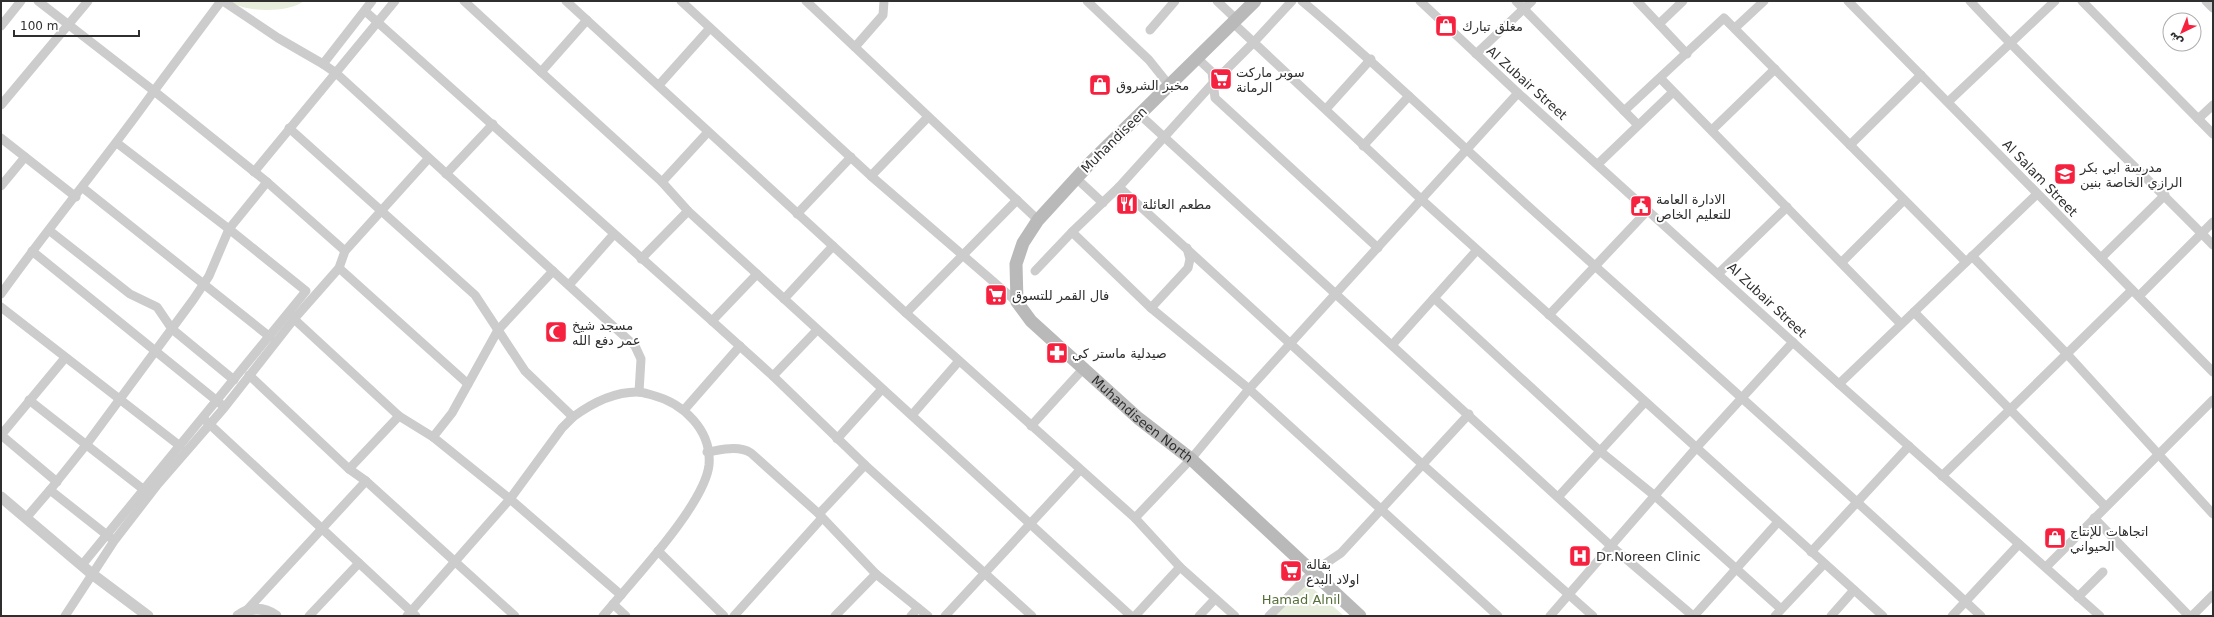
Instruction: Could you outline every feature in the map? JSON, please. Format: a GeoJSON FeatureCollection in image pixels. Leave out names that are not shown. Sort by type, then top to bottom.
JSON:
{"type":"FeatureCollection","features":[{"type":"Feature","properties":{"kind":"main road","name":"Muhandiseen"},"geometry":{"type":"LineString","coordinates":[[1076,178],[1196,57],[1255,1]]}},
{"type":"Feature","properties":{"kind":"main road"},"geometry":{"type":"LineString","coordinates":[[1017,302],[1017,257],[1022,243],[1038,220],[1076,178]]}},
{"type":"Feature","properties":{"kind":"main road","name":"Muhandiseen North"},"geometry":{"type":"LineString","coordinates":[[1017,302],[1031,321],[1083,369],[1138,418],[1191,459],[1360,616]]}},
{"type":"Feature","properties":{"kind":"street"},"geometry":{"type":"LineString","coordinates":[[1,26],[21,1]]}},
{"type":"Feature","properties":{"kind":"street"},"geometry":{"type":"LineString","coordinates":[[38,1],[68,23],[267,182],[345,251]]}},
{"type":"Feature","properties":{"kind":"street"},"geometry":{"type":"LineString","coordinates":[[1,105],[68,23],[88,1]]}},
{"type":"Feature","properties":{"kind":"street"},"geometry":{"type":"LineString","coordinates":[[1,294],[32,251],[50,232],[118,143],[154,91],[222,1],[278,38],[336,73],[428,159],[569,285],[639,351],[641,359],[639,392]]}},
{"type":"Feature","properties":{"kind":"street"},"geometry":{"type":"LineString","coordinates":[[323,64],[372,1]]}},
{"type":"Feature","properties":{"kind":"street"},"geometry":{"type":"LineString","coordinates":[[254,172],[395,1]]}},
{"type":"Feature","properties":{"kind":"street"},"geometry":{"type":"LineString","coordinates":[[464,1],[662,182],[688,211],[756,274],[1031,523],[1131,616]]}},
{"type":"Feature","properties":{"kind":"street"},"geometry":{"type":"LineString","coordinates":[[566,1],[659,85],[797,214],[1135,518],[1180,567],[1235,616]]}},
{"type":"Feature","properties":{"kind":"street"},"geometry":{"type":"LineString","coordinates":[[681,1],[872,176],[1017,302]]}},
{"type":"Feature","properties":{"kind":"street"},"geometry":{"type":"LineString","coordinates":[[806,1],[1038,220]]}},
{"type":"Feature","properties":{"kind":"street"},"geometry":{"type":"LineString","coordinates":[[855,47],[883,15],[884,1]]}},
{"type":"Feature","properties":{"kind":"street"},"geometry":{"type":"LineString","coordinates":[[1087,1],[1149,60],[1169,85]]}},
{"type":"Feature","properties":{"kind":"street"},"geometry":{"type":"LineString","coordinates":[[1150,30],[1175,1]]}},
{"type":"Feature","properties":{"kind":"street"},"geometry":{"type":"LineString","coordinates":[[1217,1],[1254,42],[1326,109],[1363,146],[1883,616]]}},
{"type":"Feature","properties":{"kind":"street"},"geometry":{"type":"LineString","coordinates":[[1035,271],[1072,232],[1119,187],[1165,138],[1214,82],[1292,1]]}},
{"type":"Feature","properties":{"kind":"street"},"geometry":{"type":"LineString","coordinates":[[1302,1],[1371,60],[1465,149],[1594,266],[1743,397],[1857,504],[1981,616]]}},
{"type":"Feature","properties":{"kind":"street","name":"Al Zubair Street"},"geometry":{"type":"LineString","coordinates":[[1420,1],[1518,93],[1719,273],[1839,384],[2100,616]]}},
{"type":"Feature","properties":{"kind":"street"},"geometry":{"type":"LineString","coordinates":[[1516,1],[1638,126]]}},
{"type":"Feature","properties":{"kind":"street"},"geometry":{"type":"LineString","coordinates":[[1476,54],[1532,1]]}},
{"type":"Feature","properties":{"kind":"street"},"geometry":{"type":"LineString","coordinates":[[1637,1],[1687,54]]}},
{"type":"Feature","properties":{"kind":"street"},"geometry":{"type":"LineString","coordinates":[[1659,24],[1683,1]]}},
{"type":"Feature","properties":{"kind":"street","name":"Al Salam Street"},"geometry":{"type":"LineString","coordinates":[[1848,1],[2213,372]]}},
{"type":"Feature","properties":{"kind":"street"},"geometry":{"type":"LineString","coordinates":[[1970,1],[2010,44],[2165,195],[2213,245]]}},
{"type":"Feature","properties":{"kind":"street"},"geometry":{"type":"LineString","coordinates":[[1948,102],[2055,1]]}},
{"type":"Feature","properties":{"kind":"street"},"geometry":{"type":"LineString","coordinates":[[2082,1],[2213,134]]}},
{"type":"Feature","properties":{"kind":"street"},"geometry":{"type":"LineString","coordinates":[[2206,1],[2213,8]]}},
{"type":"Feature","properties":{"kind":"street"},"geometry":{"type":"LineString","coordinates":[[1735,28],[1761,2]]}},
{"type":"Feature","properties":{"kind":"street"},"geometry":{"type":"LineString","coordinates":[[365,10],[641,259],[740,346],[865,465],[1032,616]]}},
{"type":"Feature","properties":{"kind":"street"},"geometry":{"type":"LineString","coordinates":[[1624,111],[1661,79],[1724,18],[1904,200],[1969,259],[2067,354],[2213,514]]}},
{"type":"Feature","properties":{"kind":"street"},"geometry":{"type":"LineString","coordinates":[[541,72],[587,20]]}},
{"type":"Feature","properties":{"kind":"street"},"geometry":{"type":"LineString","coordinates":[[659,85],[710,28]]}},
{"type":"Feature","properties":{"kind":"street"},"geometry":{"type":"LineString","coordinates":[[1196,57],[1212,72],[1215,98],[1378,248]]}},
{"type":"Feature","properties":{"kind":"street"},"geometry":{"type":"LineString","coordinates":[[1326,109],[1371,60]]}},
{"type":"Feature","properties":{"kind":"street"},"geometry":{"type":"LineString","coordinates":[[1712,130],[1775,68]]}},
{"type":"Feature","properties":{"kind":"street"},"geometry":{"type":"LineString","coordinates":[[1850,145],[1921,75]]}},
{"type":"Feature","properties":{"kind":"street"},"geometry":{"type":"LineString","coordinates":[[1661,79],[1842,262],[1901,324]]}},
{"type":"Feature","properties":{"kind":"street"},"geometry":{"type":"LineString","coordinates":[[1598,164],[1673,92]]}},
{"type":"Feature","properties":{"kind":"street"},"geometry":{"type":"LineString","coordinates":[[1135,518],[1191,459],[1249,389],[1422,200],[1465,149],[1518,93]]}},
{"type":"Feature","properties":{"kind":"street"},"geometry":{"type":"LineString","coordinates":[[1363,146],[1409,96]]}},
{"type":"Feature","properties":{"kind":"street"},"geometry":{"type":"LineString","coordinates":[[2198,119],[2213,105]]}},
{"type":"Feature","properties":{"kind":"street"},"geometry":{"type":"LineString","coordinates":[[1139,114],[1559,496],[1611,546],[1694,616],[1737,570],[1778,522]]}},
{"type":"Feature","properties":{"kind":"street"},"geometry":{"type":"LineString","coordinates":[[872,176],[928,117]]}},
{"type":"Feature","properties":{"kind":"street"},"geometry":{"type":"LineString","coordinates":[[446,174],[493,124]]}},
{"type":"Feature","properties":{"kind":"street"},"geometry":{"type":"LineString","coordinates":[[289,128],[475,295],[525,371],[573,417]]}},
{"type":"Feature","properties":{"kind":"street"},"geometry":{"type":"LineString","coordinates":[[662,182],[708,132]]}},
{"type":"Feature","properties":{"kind":"street"},"geometry":{"type":"LineString","coordinates":[[1,138],[76,197]]}},
{"type":"Feature","properties":{"kind":"street"},"geometry":{"type":"LineString","coordinates":[[118,143],[306,290],[217,402],[206,420],[158,484],[148,493]]}},
{"type":"Feature","properties":{"kind":"street"},"geometry":{"type":"LineString","coordinates":[[1,186],[25,157]]}},
{"type":"Feature","properties":{"kind":"street"},"geometry":{"type":"LineString","coordinates":[[797,214],[851,157]]}},
{"type":"Feature","properties":{"kind":"street"},"geometry":{"type":"LineString","coordinates":[[82,565],[111,539],[148,493],[180,446],[206,420],[224,408],[294,319],[338,268],[345,251],[428,159]]}},
{"type":"Feature","properties":{"kind":"street"},"geometry":{"type":"LineString","coordinates":[[1076,178],[1103,203]]}},
{"type":"Feature","properties":{"kind":"street"},"geometry":{"type":"LineString","coordinates":[[26,518],[86,445],[172,329],[204,284],[229,229],[267,182]]}},
{"type":"Feature","properties":{"kind":"street"},"geometry":{"type":"LineString","coordinates":[[1119,187],[1422,464],[1593,616]]}},
{"type":"Feature","properties":{"kind":"street"},"geometry":{"type":"LineString","coordinates":[[83,188],[270,337]]}},
{"type":"Feature","properties":{"kind":"street"},"geometry":{"type":"LineString","coordinates":[[1839,384],[2038,194]]}},
{"type":"Feature","properties":{"kind":"street"},"geometry":{"type":"LineString","coordinates":[[2101,258],[2165,195]]}},
{"type":"Feature","properties":{"kind":"street"},"geometry":{"type":"LineString","coordinates":[[906,313],[1017,200]]}},
{"type":"Feature","properties":{"kind":"street"},"geometry":{"type":"LineString","coordinates":[[1842,262],[1904,200]]}},
{"type":"Feature","properties":{"kind":"street"},"geometry":{"type":"LineString","coordinates":[[1719,273],[1787,207]]}},
{"type":"Feature","properties":{"kind":"street"},"geometry":{"type":"LineString","coordinates":[[1549,315],[1648,210]]}},
{"type":"Feature","properties":{"kind":"street"},"geometry":{"type":"LineString","coordinates":[[641,259],[688,211]]}},
{"type":"Feature","properties":{"kind":"street"},"geometry":{"type":"LineString","coordinates":[[1942,476],[2067,354],[2213,222]]}},
{"type":"Feature","properties":{"kind":"street"},"geometry":{"type":"LineString","coordinates":[[50,232],[130,294],[157,307],[172,329],[234,380]]}},
{"type":"Feature","properties":{"kind":"street"},"geometry":{"type":"LineString","coordinates":[[1072,232],[1151,308],[1249,389],[1498,616]]}},
{"type":"Feature","properties":{"kind":"street"},"geometry":{"type":"LineString","coordinates":[[569,285],[614,234]]}},
{"type":"Feature","properties":{"kind":"street"},"geometry":{"type":"LineString","coordinates":[[784,299],[833,246]]}},
{"type":"Feature","properties":{"kind":"street"},"geometry":{"type":"LineString","coordinates":[[1151,308],[1188,268],[1190,259],[1187,248]]}},
{"type":"Feature","properties":{"kind":"street"},"geometry":{"type":"LineString","coordinates":[[1392,345],[1477,250]]}},
{"type":"Feature","properties":{"kind":"street"},"geometry":{"type":"LineString","coordinates":[[32,251],[224,408]]}},
{"type":"Feature","properties":{"kind":"street"},"geometry":{"type":"LineString","coordinates":[[338,268],[468,384]]}},
{"type":"Feature","properties":{"kind":"street"},"geometry":{"type":"LineString","coordinates":[[433,437],[452,412],[498,330],[554,271]]}},
{"type":"Feature","properties":{"kind":"street"},"geometry":{"type":"LineString","coordinates":[[712,321],[756,274]]}},
{"type":"Feature","properties":{"kind":"street"},"geometry":{"type":"LineString","coordinates":[[1434,298],[1601,452],[1655,496],[1737,570],[1778,613],[1824,564]]}},
{"type":"Feature","properties":{"kind":"street"},"geometry":{"type":"LineString","coordinates":[[1,307],[65,358],[113,392],[119,400],[137,412],[180,446]]}},
{"type":"Feature","properties":{"kind":"street"},"geometry":{"type":"LineString","coordinates":[[1914,312],[2105,506]]}},
{"type":"Feature","properties":{"kind":"street"},"geometry":{"type":"LineString","coordinates":[[294,319],[399,416],[433,437],[510,499],[621,595]]}},
{"type":"Feature","properties":{"kind":"street"},"geometry":{"type":"LineString","coordinates":[[773,376],[817,330]]}},
{"type":"Feature","properties":{"kind":"street"},"geometry":{"type":"LineString","coordinates":[[1550,616],[1570,595],[1697,447],[1793,342]]}},
{"type":"Feature","properties":{"kind":"street"},"geometry":{"type":"LineString","coordinates":[[684,410],[740,346]]}},
{"type":"Feature","properties":{"kind":"street"},"geometry":{"type":"LineString","coordinates":[[57,482],[1,435],[65,358]]}},
{"type":"Feature","properties":{"kind":"street"},"geometry":{"type":"LineString","coordinates":[[912,416],[959,361]]}},
{"type":"Feature","properties":{"kind":"street"},"geometry":{"type":"LineString","coordinates":[[1032,426],[1083,369]]}},
{"type":"Feature","properties":{"kind":"street"},"geometry":{"type":"LineString","coordinates":[[249,375],[349,469],[366,481],[515,616]]}},
{"type":"Feature","properties":{"kind":"street"},"geometry":{"type":"LineString","coordinates":[[837,439],[882,389]]}},
{"type":"Feature","properties":{"kind":"street"},"geometry":{"type":"LineString","coordinates":[[206,420],[359,563],[412,615],[510,499],[562,428],[573,417],[590,405],[606,398],[639,392],[659,397],[684,410],[698,425],[705,439],[709,464],[701,489],[658,551],[602,616]]}},
{"type":"Feature","properties":{"kind":"street"},"geometry":{"type":"LineString","coordinates":[[29,400],[148,493]]}},
{"type":"Feature","properties":{"kind":"street"},"geometry":{"type":"LineString","coordinates":[[2046,567],[2105,506],[2213,400]]}},
{"type":"Feature","properties":{"kind":"street"},"geometry":{"type":"LineString","coordinates":[[1559,496],[1601,452],[1645,402]]}},
{"type":"Feature","properties":{"kind":"street"},"geometry":{"type":"LineString","coordinates":[[1269,616],[1313,572],[1341,553],[1469,414]]}},
{"type":"Feature","properties":{"kind":"street"},"geometry":{"type":"LineString","coordinates":[[349,469],[399,416]]}},
{"type":"Feature","properties":{"kind":"street"},"geometry":{"type":"LineString","coordinates":[[1811,552],[1909,446]]}},
{"type":"Feature","properties":{"kind":"street"},"geometry":{"type":"LineString","coordinates":[[707,452],[745,450],[821,516],[876,574],[928,616]]}},
{"type":"Feature","properties":{"kind":"street"},"geometry":{"type":"LineString","coordinates":[[734,616],[865,465]]}},
{"type":"Feature","properties":{"kind":"street"},"geometry":{"type":"LineString","coordinates":[[945,616],[1080,470]]}},
{"type":"Feature","properties":{"kind":"street"},"geometry":{"type":"LineString","coordinates":[[242,614],[366,481]]}},
{"type":"Feature","properties":{"kind":"street"},"geometry":{"type":"LineString","coordinates":[[50,490],[111,539]]}},
{"type":"Feature","properties":{"kind":"street"},"geometry":{"type":"LineString","coordinates":[[1,497],[92,574],[148,616]]}},
{"type":"Feature","properties":{"kind":"street"},"geometry":{"type":"LineString","coordinates":[[2094,518],[2189,616]]}},
{"type":"Feature","properties":{"kind":"street"},"geometry":{"type":"LineString","coordinates":[[65,616],[92,574],[111,539]]}},
{"type":"Feature","properties":{"kind":"street"},"geometry":{"type":"LineString","coordinates":[[1952,616],[2019,544]]}},
{"type":"Feature","properties":{"kind":"street"},"geometry":{"type":"LineString","coordinates":[[658,551],[724,616]]}},
{"type":"Feature","properties":{"kind":"street"},"geometry":{"type":"LineString","coordinates":[[309,616],[359,563]]}},
{"type":"Feature","properties":{"kind":"street"},"geometry":{"type":"LineString","coordinates":[[1135,616],[1180,567]]}},
{"type":"Feature","properties":{"kind":"street"},"geometry":{"type":"LineString","coordinates":[[2078,597],[2103,572]]}},
{"type":"Feature","properties":{"kind":"street"},"geometry":{"type":"LineString","coordinates":[[835,616],[876,574]]}},
{"type":"Feature","properties":{"kind":"street"},"geometry":{"type":"LineString","coordinates":[[1831,616],[1854,590]]}},
{"type":"Feature","properties":{"kind":"street"},"geometry":{"type":"LineString","coordinates":[[2192,616],[2213,595]]}},
{"type":"Feature","properties":{"kind":"street"},"geometry":{"type":"LineString","coordinates":[[1199,616],[1215,598]]}},
{"type":"Feature","properties":{"kind":"street"},"geometry":{"type":"LineString","coordinates":[[613,604],[626,616]]}},
{"type":"Feature","properties":{"kind":"street"},"geometry":{"type":"LineString","coordinates":[[911,616],[918,608]]}},
{"type":"Feature","properties":{"kind":"street"},"geometry":{"type":"LineString","coordinates":[[242,614],[259,609],[276,616]]}},
{"type":"Feature","properties":{"kind":"green space"},"geometry":{"type":"Polygon","coordinates":[[[230,1],[304,1],[288,8],[267,10],[246,8],[230,1]]]}},
{"type":"Feature","properties":{"kind":"green space","name":"Hamad Alnil"},"geometry":{"type":"Polygon","coordinates":[[[1300,577],[1344,616],[1265,616],[1300,577]]]}},
{"type":"Feature","properties":{"kind":"place","name":"مغلق تبارك"},"geometry":{"type":"Point","coordinates":[1446,26]}},
{"type":"Feature","properties":{"kind":"place","name":"سوبر ماركت الرمانة"},"geometry":{"type":"Point","coordinates":[1221,79]}},
{"type":"Feature","properties":{"kind":"place","name":"مخبز الشروق"},"geometry":{"type":"Point","coordinates":[1100,85]}},
{"type":"Feature","properties":{"kind":"place","name":"مدرسة ابي بكر الرازي الخاصة بنين"},"geometry":{"type":"Point","coordinates":[2065,174]}},
{"type":"Feature","properties":{"kind":"place","name":"مطعم العائلة"},"geometry":{"type":"Point","coordinates":[1127,204]}},
{"type":"Feature","properties":{"kind":"place","name":"الادارة العامة للتعليم الخاص"},"geometry":{"type":"Point","coordinates":[1641,206]}},
{"type":"Feature","properties":{"kind":"place","name":"فال القمر للتسوق"},"geometry":{"type":"Point","coordinates":[996,295]}},
{"type":"Feature","properties":{"kind":"place","name":"مسجد شيخ عمر دفع الله"},"geometry":{"type":"Point","coordinates":[556,332]}},
{"type":"Feature","properties":{"kind":"place","name":"صيدلية ماستر كي"},"geometry":{"type":"Point","coordinates":[1057,353]}},
{"type":"Feature","properties":{"kind":"place","name":"اتجاهات للإنتاج الحيواني"},"geometry":{"type":"Point","coordinates":[2055,538]}},
{"type":"Feature","properties":{"kind":"place","name":"Dr.Noreen Clinic"},"geometry":{"type":"Point","coordinates":[1580,556]}},
{"type":"Feature","properties":{"kind":"place","name":"بقالة اولاد البدع"},"geometry":{"type":"Point","coordinates":[1291,571]}}]}
